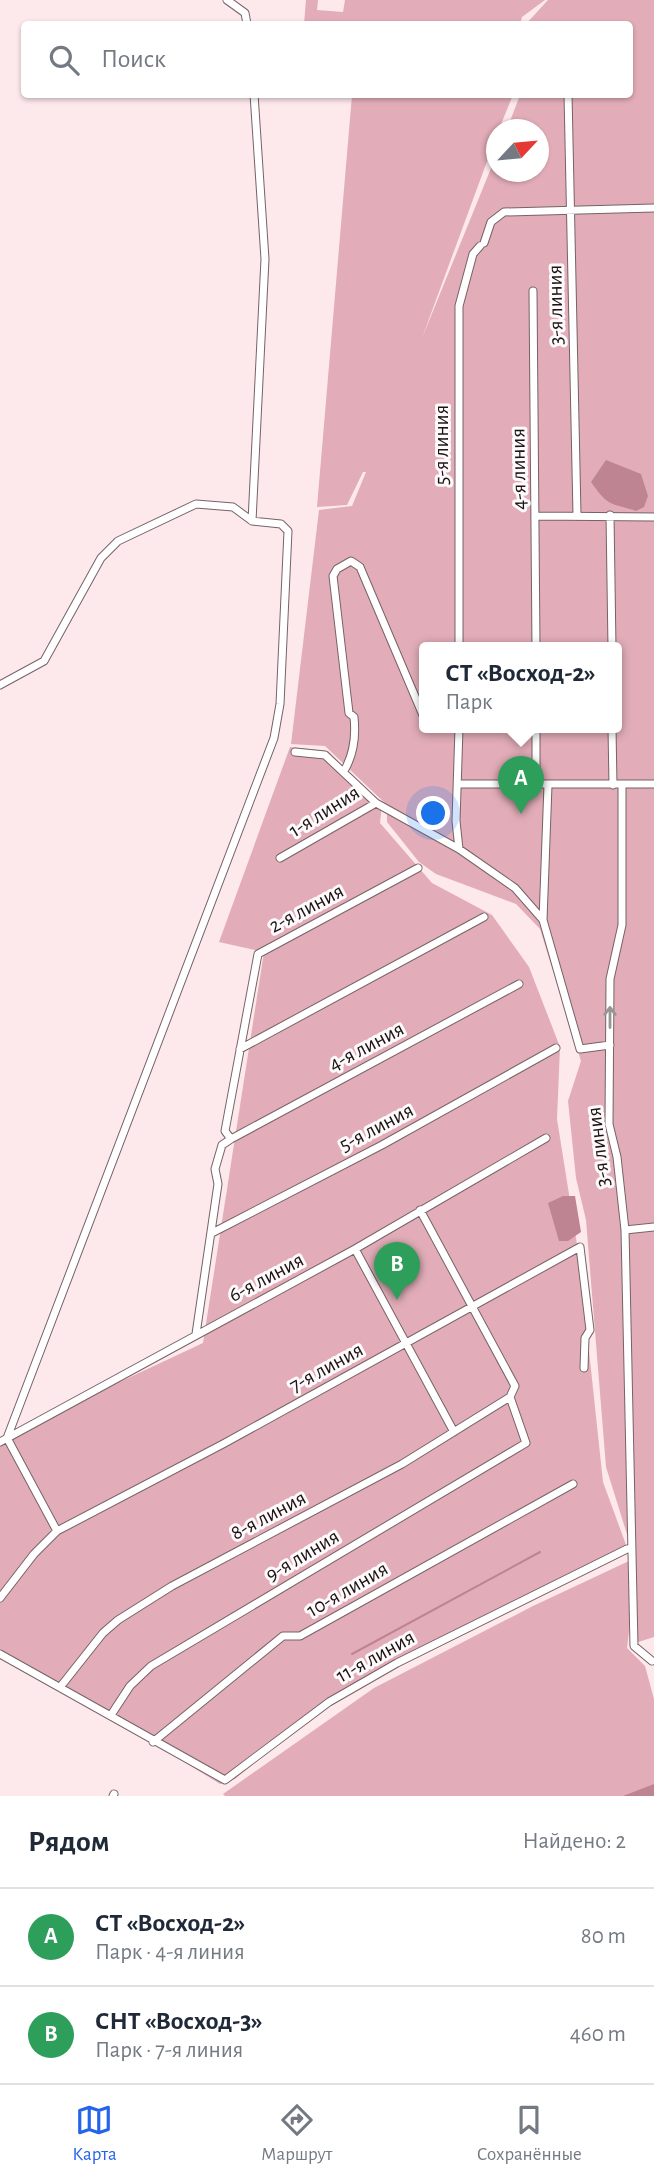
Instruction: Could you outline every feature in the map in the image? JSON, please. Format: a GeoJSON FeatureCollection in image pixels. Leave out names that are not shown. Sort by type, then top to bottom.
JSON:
{"type":"FeatureCollection","features":[{"type":"Feature","properties":{"kind":"street"},"geometry":{"type":"LineString","coordinates":[[227,0],[245,13],[246,21]]}},
{"type":"Feature","properties":{"kind":"street"},"geometry":{"type":"LineString","coordinates":[[252,521],[265,259],[254,98]]}},
{"type":"Feature","properties":{"kind":"street","name":"3-я линия"},"geometry":{"type":"LineString","coordinates":[[568,98],[577,516]]}},
{"type":"Feature","properties":{"kind":"street","name":"5-я линия"},"geometry":{"type":"LineString","coordinates":[[459,642],[458,306],[473,254],[482,244],[491,222],[504,212],[654,208]]}},
{"type":"Feature","properties":{"kind":"street","name":"4-я линия"},"geometry":{"type":"LineString","coordinates":[[533,291],[536,642]]}},
{"type":"Feature","properties":{"kind":"street"},"geometry":{"type":"LineString","coordinates":[[0,685],[44,661],[100,558],[118,541],[196,504],[233,507],[252,521],[281,524],[288,530],[280,704],[274,738],[4,1440],[57,1531]]}},
{"type":"Feature","properties":{"kind":"street"},"geometry":{"type":"LineString","coordinates":[[610,515],[612,642]]}},
{"type":"Feature","properties":{"kind":"street"},"geometry":{"type":"LineString","coordinates":[[537,516],[654,517]]}},
{"type":"Feature","properties":{"kind":"street"},"geometry":{"type":"LineString","coordinates":[[344,771],[353,749],[355,725],[354,717],[349,713],[333,576],[343,563],[351,561],[359,567],[419,706]]}},
{"type":"Feature","properties":{"kind":"street"},"geometry":{"type":"LineString","coordinates":[[459,733],[460,784],[456,821],[459,849]]}},
{"type":"Feature","properties":{"kind":"street"},"geometry":{"type":"LineString","coordinates":[[536,733],[536,785]]}},
{"type":"Feature","properties":{"kind":"street"},"geometry":{"type":"LineString","coordinates":[[612,733],[613,785]]}},
{"type":"Feature","properties":{"kind":"street","name":"1-я линия"},"geometry":{"type":"LineString","coordinates":[[280,858],[378,806],[325,755],[295,752]]}},
{"type":"Feature","properties":{"kind":"street"},"geometry":{"type":"LineString","coordinates":[[460,784],[654,784]]}},
{"type":"Feature","properties":{"kind":"street","name":"3-я линия"},"geometry":{"type":"LineString","coordinates":[[622,784],[622,925],[610,979],[609,1124],[617,1157],[625,1230],[634,1646],[652,1661]]}},
{"type":"Feature","properties":{"kind":"street"},"geometry":{"type":"LineString","coordinates":[[542,920],[546,895],[548,785]]}},
{"type":"Feature","properties":{"kind":"street"},"geometry":{"type":"LineString","coordinates":[[378,806],[459,849],[515,888],[542,920],[580,1049],[610,1045]]}},
{"type":"Feature","properties":{"kind":"street","name":"2-я линия"},"geometry":{"type":"LineString","coordinates":[[240,1048],[258,954],[418,868]]}},
{"type":"Feature","properties":{"kind":"street"},"geometry":{"type":"LineString","coordinates":[[196,1334],[218,1184],[215,1169],[222,1144],[231,1139],[225,1131],[240,1048],[484,917]]}},
{"type":"Feature","properties":{"kind":"street","name":"4-я линия"},"geometry":{"type":"LineString","coordinates":[[231,1139],[519,984]]}},
{"type":"Feature","properties":{"kind":"street","name":"5-я линия"},"geometry":{"type":"LineString","coordinates":[[212,1233],[382,1145],[556,1048]]}},
{"type":"Feature","properties":{"kind":"street","name":"6-я линия"},"geometry":{"type":"LineString","coordinates":[[4,1440],[355,1249],[547,1138]]}},
{"type":"Feature","properties":{"kind":"street"},"geometry":{"type":"LineString","coordinates":[[420,1210],[515,1386],[510,1397]]}},
{"type":"Feature","properties":{"kind":"street"},"geometry":{"type":"LineString","coordinates":[[625,1230],[654,1227]]}},
{"type":"Feature","properties":{"kind":"street","name":"7-я линия"},"geometry":{"type":"LineString","coordinates":[[0,1598],[34,1554],[57,1531],[580,1247],[590,1329],[584,1338],[584,1368]]}},
{"type":"Feature","properties":{"kind":"street"},"geometry":{"type":"LineString","coordinates":[[355,1249],[454,1432]]}},
{"type":"Feature","properties":{"kind":"street","name":"8-я линия"},"geometry":{"type":"LineString","coordinates":[[61,1686],[103,1633],[118,1620],[172,1586],[402,1464],[510,1397]]}},
{"type":"Feature","properties":{"kind":"street","name":"9-я линия"},"geometry":{"type":"LineString","coordinates":[[111,1714],[131,1686],[151,1666],[526,1443],[510,1397]]}},
{"type":"Feature","properties":{"kind":"street","name":"10-я линия"},"geometry":{"type":"LineString","coordinates":[[153,1742],[283,1636],[300,1636],[431,1561],[573,1485]]}},
{"type":"Feature","properties":{"kind":"street","name":"11-я линия"},"geometry":{"type":"LineString","coordinates":[[153,1742],[225,1780],[329,1702],[397,1663],[630,1549]]}},
{"type":"Feature","properties":{"kind":"street"},"geometry":{"type":"LineString","coordinates":[[0,1654],[111,1714],[153,1742]]}},
{"type":"Feature","properties":{"kind":"shaded area"},"geometry":{"type":"Polygon","coordinates":[[[306,0],[318,0],[317,10],[343,12],[345,0],[545,0],[522,17],[521,21],[304,21],[306,0]]]}},
{"type":"Feature","properties":{"kind":"shaded area"},"geometry":{"type":"Polygon","coordinates":[[[548,0],[654,0],[654,1637],[632,1644],[631,1615],[627,1648],[645,1666],[654,1699],[654,1796],[223,1794],[374,1688],[533,1606],[629,1561],[631,1547],[606,1467],[586,1220],[576,1178],[568,1101],[581,1061],[540,929],[516,904],[436,874],[419,862],[387,822],[387,805],[325,746],[291,744],[319,510],[352,506],[366,472],[363,472],[347,505],[317,507],[352,98],[512,98],[503,119],[486,119],[486,164],[422,338],[486,181],[549,182],[549,119],[511,119],[519,98],[633,98],[633,21],[529,21],[548,0]]]}},
{"type":"Feature","properties":{"kind":"shaded area"},"geometry":{"type":"Polygon","coordinates":[[[606,460],[641,474],[648,496],[644,507],[636,511],[615,505],[597,490],[591,482],[606,460]]]}},
{"type":"Feature","properties":{"kind":"shaded area"},"geometry":{"type":"Polygon","coordinates":[[[290,747],[328,751],[382,805],[380,823],[432,883],[492,915],[529,967],[560,1047],[557,1119],[579,1257],[603,1482],[629,1553],[330,1701],[235,1779],[220,1784],[110,1716],[0,1657],[0,1438],[203,1343],[264,952],[219,942],[290,747]]]}},
{"type":"Feature","properties":{"kind":"shaded area"},"geometry":{"type":"Polygon","coordinates":[[[563,1196],[575,1196],[581,1232],[568,1241],[559,1241],[548,1203],[563,1196]]]}},
{"type":"Feature","properties":{"kind":"shaded area"},"geometry":{"type":"Polygon","coordinates":[[[654,1784],[654,1796],[623,1796],[654,1784]]]}},
{"type":"Feature","properties":{"kind":"waterway"},"geometry":{"type":"LineString","coordinates":[[352,1654],[540,1552]]}},
{"type":"Feature","properties":{"kind":"place","name":"СТ «Восход-2»"},"geometry":{"type":"Point","coordinates":[521,814]}},
{"type":"Feature","properties":{"kind":"place","name":"СНТ «Восход-3»"},"geometry":{"type":"Point","coordinates":[397,1300]}}]}
